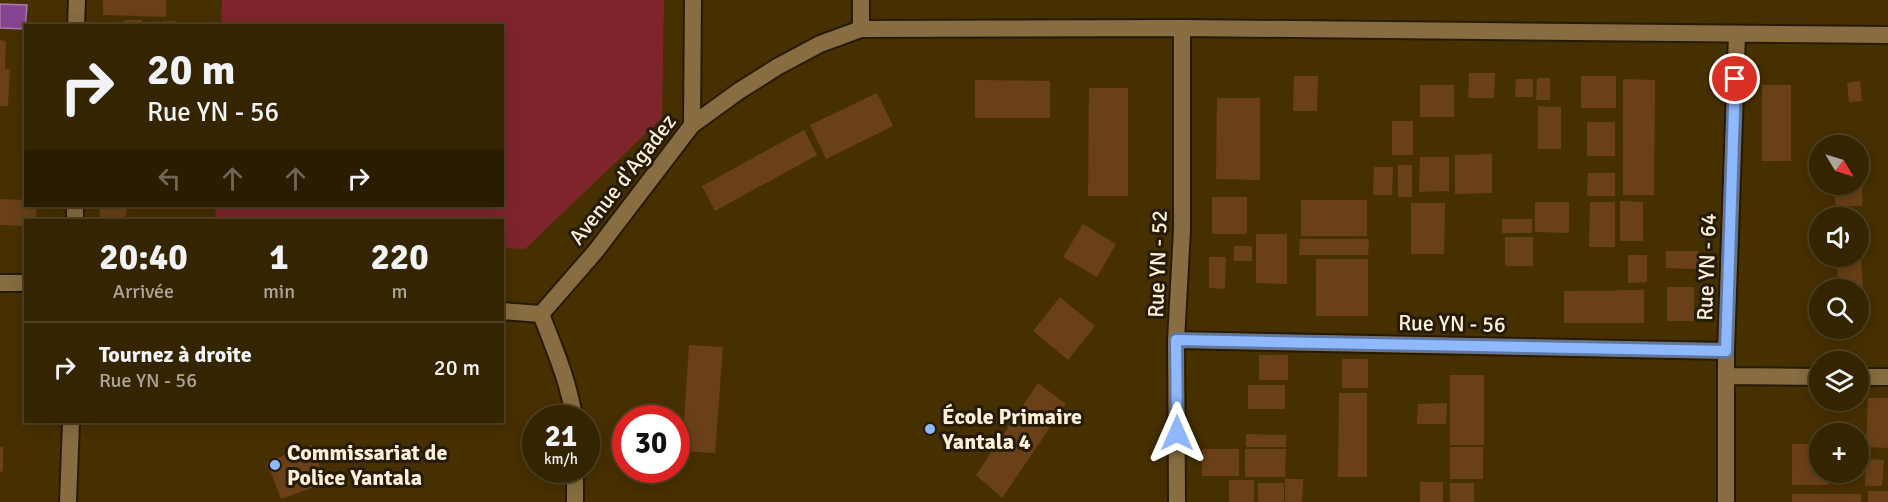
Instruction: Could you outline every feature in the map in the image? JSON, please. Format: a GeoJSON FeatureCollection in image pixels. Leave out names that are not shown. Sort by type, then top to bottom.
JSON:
{"type":"FeatureCollection","features":[{"type":"Feature","properties":{"kind":"street"},"geometry":{"type":"LineString","coordinates":[[76,24],[77,0]]}},
{"type":"Feature","properties":{"kind":"street"},"geometry":{"type":"LineString","coordinates":[[692,125],[693,0]]}},
{"type":"Feature","properties":{"kind":"street"},"geometry":{"type":"LineString","coordinates":[[861,0],[861,29]]}},
{"type":"Feature","properties":{"kind":"street","name":"Avenue d'Agadez"},"geometry":{"type":"LineString","coordinates":[[541,314],[595,252],[692,125],[777,67],[819,44],[861,29],[1182,28],[1888,35]]}},
{"type":"Feature","properties":{"kind":"street","name":"Rue YN - 52"},"geometry":{"type":"LineString","coordinates":[[1177,502],[1176,340],[1182,230],[1182,28]]}},
{"type":"Feature","properties":{"kind":"street","name":"Rue YN - 64"},"geometry":{"type":"LineString","coordinates":[[1726,502],[1726,351],[1737,34]]}},
{"type":"Feature","properties":{"kind":"street"},"geometry":{"type":"LineString","coordinates":[[0,283],[24,283]]}},
{"type":"Feature","properties":{"kind":"street"},"geometry":{"type":"LineString","coordinates":[[504,311],[541,314],[564,373],[572,405]]}},
{"type":"Feature","properties":{"kind":"street","name":"Rue YN - 56"},"geometry":{"type":"LineString","coordinates":[[1176,340],[1726,351]]}},
{"type":"Feature","properties":{"kind":"street"},"geometry":{"type":"LineString","coordinates":[[1726,376],[1809,376]]}},
{"type":"Feature","properties":{"kind":"street"},"geometry":{"type":"LineString","coordinates":[[1869,377],[1888,377]]}},
{"type":"Feature","properties":{"kind":"street"},"geometry":{"type":"LineString","coordinates":[[68,502],[71,423]]}},
{"type":"Feature","properties":{"kind":"street"},"geometry":{"type":"LineString","coordinates":[[575,483],[575,502]]}},
{"type":"Feature","properties":{"kind":"shaded area"},"geometry":{"type":"Polygon","coordinates":[[[222,0],[664,0],[662,118],[525,249],[504,248],[504,219],[215,219],[216,207],[504,207],[504,24],[221,24],[222,0]]]}},
{"type":"Feature","properties":{"kind":"shaded area"},"geometry":{"type":"Polygon","coordinates":[[[0,4],[27,5],[24,29],[0,28],[0,4]]]}},
{"type":"Feature","properties":{"kind":"building"},"geometry":{"type":"Polygon","coordinates":[[[103,0],[166,0],[166,17],[103,15],[103,0]]]}},
{"type":"Feature","properties":{"kind":"building"},"geometry":{"type":"Polygon","coordinates":[[[124,20],[142,20],[142,24],[124,24],[124,20]]]}},
{"type":"Feature","properties":{"kind":"building"},"geometry":{"type":"Polygon","coordinates":[[[176,21],[176,24],[146,24],[146,22],[176,21]]]}},
{"type":"Feature","properties":{"kind":"building"},"geometry":{"type":"Polygon","coordinates":[[[0,40],[6,41],[5,69],[10,69],[8,106],[0,106],[0,40]]]}},
{"type":"Feature","properties":{"kind":"building"},"geometry":{"type":"Polygon","coordinates":[[[1469,73],[1495,73],[1494,98],[1468,98],[1469,73]]]}},
{"type":"Feature","properties":{"kind":"building"},"geometry":{"type":"Polygon","coordinates":[[[1294,76],[1318,76],[1317,111],[1293,111],[1294,76]]]}},
{"type":"Feature","properties":{"kind":"building"},"geometry":{"type":"Polygon","coordinates":[[[1581,76],[1616,76],[1616,108],[1581,108],[1581,76]]]}},
{"type":"Feature","properties":{"kind":"building"},"geometry":{"type":"Polygon","coordinates":[[[1537,78],[1550,78],[1550,100],[1536,100],[1537,78]]]}},
{"type":"Feature","properties":{"kind":"building"},"geometry":{"type":"Polygon","coordinates":[[[1516,79],[1533,79],[1533,97],[1515,97],[1516,79]]]}},
{"type":"Feature","properties":{"kind":"building"},"geometry":{"type":"Polygon","coordinates":[[[1623,79],[1655,80],[1654,195],[1623,195],[1623,79]]]}},
{"type":"Feature","properties":{"kind":"building"},"geometry":{"type":"Polygon","coordinates":[[[975,80],[1050,81],[1050,118],[975,118],[975,80]]]}},
{"type":"Feature","properties":{"kind":"building"},"geometry":{"type":"Polygon","coordinates":[[[1860,81],[1862,101],[1849,102],[1847,83],[1860,81]]]}},
{"type":"Feature","properties":{"kind":"building"},"geometry":{"type":"Polygon","coordinates":[[[1420,85],[1454,85],[1454,117],[1420,117],[1420,85]]]}},
{"type":"Feature","properties":{"kind":"building"},"geometry":{"type":"Polygon","coordinates":[[[1762,85],[1791,85],[1791,161],[1762,161],[1762,85]]]}},
{"type":"Feature","properties":{"kind":"building"},"geometry":{"type":"Polygon","coordinates":[[[1089,88],[1128,88],[1128,196],[1088,196],[1089,88]]]}},
{"type":"Feature","properties":{"kind":"building"},"geometry":{"type":"Polygon","coordinates":[[[877,93],[893,126],[826,159],[810,125],[877,93]]]}},
{"type":"Feature","properties":{"kind":"building"},"geometry":{"type":"Polygon","coordinates":[[[1217,98],[1260,98],[1260,180],[1216,179],[1217,98]]]}},
{"type":"Feature","properties":{"kind":"building"},"geometry":{"type":"Polygon","coordinates":[[[1538,106],[1561,107],[1561,149],[1538,149],[1538,106]]]}},
{"type":"Feature","properties":{"kind":"building"},"geometry":{"type":"Polygon","coordinates":[[[1392,121],[1413,121],[1413,155],[1392,155],[1392,121]]]}},
{"type":"Feature","properties":{"kind":"building"},"geometry":{"type":"Polygon","coordinates":[[[1587,122],[1615,122],[1615,156],[1587,156],[1587,122]]]}},
{"type":"Feature","properties":{"kind":"building"},"geometry":{"type":"Polygon","coordinates":[[[804,130],[817,155],[715,211],[702,186],[804,130]]]}},
{"type":"Feature","properties":{"kind":"building"},"geometry":{"type":"Polygon","coordinates":[[[1492,154],[1492,193],[1455,194],[1455,155],[1492,154]]]}},
{"type":"Feature","properties":{"kind":"building"},"geometry":{"type":"Polygon","coordinates":[[[1420,157],[1449,157],[1449,191],[1419,192],[1420,157]]]}},
{"type":"Feature","properties":{"kind":"building"},"geometry":{"type":"Polygon","coordinates":[[[1398,165],[1412,165],[1412,197],[1398,197],[1398,165]]]}},
{"type":"Feature","properties":{"kind":"building"},"geometry":{"type":"Polygon","coordinates":[[[1374,167],[1393,167],[1392,195],[1373,195],[1374,167]]]}},
{"type":"Feature","properties":{"kind":"building"},"geometry":{"type":"Polygon","coordinates":[[[1588,173],[1615,173],[1615,196],[1587,196],[1588,173]]]}},
{"type":"Feature","properties":{"kind":"building"},"geometry":{"type":"Polygon","coordinates":[[[1836,195],[1862,195],[1862,206],[1835,206],[1836,195]]]}},
{"type":"Feature","properties":{"kind":"building"},"geometry":{"type":"Polygon","coordinates":[[[1212,197],[1247,197],[1247,234],[1212,234],[1212,197]]]}},
{"type":"Feature","properties":{"kind":"building"},"geometry":{"type":"Polygon","coordinates":[[[0,199],[24,200],[24,207],[37,207],[36,219],[24,219],[24,226],[0,225],[0,199]]]}},
{"type":"Feature","properties":{"kind":"building"},"geometry":{"type":"Polygon","coordinates":[[[1301,200],[1367,200],[1367,236],[1301,236],[1301,200]]]}},
{"type":"Feature","properties":{"kind":"building"},"geometry":{"type":"Polygon","coordinates":[[[1620,201],[1643,202],[1643,241],[1620,241],[1620,201]]]}},
{"type":"Feature","properties":{"kind":"building"},"geometry":{"type":"Polygon","coordinates":[[[1535,202],[1569,202],[1569,233],[1535,232],[1535,202]]]}},
{"type":"Feature","properties":{"kind":"building"},"geometry":{"type":"Polygon","coordinates":[[[1590,202],[1615,202],[1615,247],[1589,247],[1590,202]]]}},
{"type":"Feature","properties":{"kind":"building"},"geometry":{"type":"Polygon","coordinates":[[[1411,203],[1445,203],[1444,254],[1411,254],[1411,203]]]}},
{"type":"Feature","properties":{"kind":"building"},"geometry":{"type":"Polygon","coordinates":[[[100,207],[127,207],[125,219],[99,219],[100,207]]]}},
{"type":"Feature","properties":{"kind":"building"},"geometry":{"type":"Polygon","coordinates":[[[1502,219],[1532,219],[1532,233],[1502,233],[1502,219]]]}},
{"type":"Feature","properties":{"kind":"building"},"geometry":{"type":"Polygon","coordinates":[[[1083,224],[1116,244],[1097,277],[1063,257],[1083,224]]]}},
{"type":"Feature","properties":{"kind":"building"},"geometry":{"type":"Polygon","coordinates":[[[1256,234],[1287,234],[1287,284],[1256,283],[1256,234]]]}},
{"type":"Feature","properties":{"kind":"building"},"geometry":{"type":"Polygon","coordinates":[[[1505,237],[1533,237],[1533,266],[1505,266],[1505,237]]]}},
{"type":"Feature","properties":{"kind":"building"},"geometry":{"type":"Polygon","coordinates":[[[1300,239],[1369,239],[1368,255],[1299,255],[1300,239]]]}},
{"type":"Feature","properties":{"kind":"building"},"geometry":{"type":"Polygon","coordinates":[[[1234,246],[1252,246],[1252,261],[1234,261],[1234,246]]]}},
{"type":"Feature","properties":{"kind":"building"},"geometry":{"type":"Polygon","coordinates":[[[1666,251],[1699,251],[1699,269],[1666,268],[1666,251]]]}},
{"type":"Feature","properties":{"kind":"building"},"geometry":{"type":"Polygon","coordinates":[[[1628,255],[1647,255],[1647,282],[1628,283],[1628,255]]]}},
{"type":"Feature","properties":{"kind":"building"},"geometry":{"type":"Polygon","coordinates":[[[1209,257],[1226,257],[1225,289],[1209,288],[1209,257]]]}},
{"type":"Feature","properties":{"kind":"building"},"geometry":{"type":"Polygon","coordinates":[[[1316,259],[1368,259],[1368,316],[1316,316],[1316,259]]]}},
{"type":"Feature","properties":{"kind":"building"},"geometry":{"type":"Polygon","coordinates":[[[1837,267],[1862,267],[1862,279],[1838,279],[1837,267]]]}},
{"type":"Feature","properties":{"kind":"building"},"geometry":{"type":"Polygon","coordinates":[[[1667,287],[1694,287],[1694,321],[1667,321],[1667,287]]]}},
{"type":"Feature","properties":{"kind":"building"},"geometry":{"type":"Polygon","coordinates":[[[1644,290],[1644,323],[1564,323],[1564,291],[1644,290]]]}},
{"type":"Feature","properties":{"kind":"building"},"geometry":{"type":"Polygon","coordinates":[[[1060,297],[1095,326],[1068,360],[1033,331],[1060,297]]]}},
{"type":"Feature","properties":{"kind":"building"},"geometry":{"type":"Polygon","coordinates":[[[689,345],[723,347],[715,453],[690,451],[690,405],[685,405],[689,345]]]}},
{"type":"Feature","properties":{"kind":"building"},"geometry":{"type":"Polygon","coordinates":[[[1259,355],[1288,355],[1288,380],[1259,380],[1259,355]]]}},
{"type":"Feature","properties":{"kind":"building"},"geometry":{"type":"Polygon","coordinates":[[[1342,359],[1368,359],[1368,388],[1342,388],[1342,359]]]}},
{"type":"Feature","properties":{"kind":"building"},"geometry":{"type":"Polygon","coordinates":[[[1450,375],[1484,375],[1484,445],[1450,445],[1450,375]]]}},
{"type":"Feature","properties":{"kind":"building"},"geometry":{"type":"Polygon","coordinates":[[[1038,383],[1066,404],[1002,498],[976,475],[1038,383]]]}},
{"type":"Feature","properties":{"kind":"building"},"geometry":{"type":"Polygon","coordinates":[[[1248,385],[1285,385],[1285,409],[1248,409],[1248,385]]]}},
{"type":"Feature","properties":{"kind":"building"},"geometry":{"type":"Polygon","coordinates":[[[1339,393],[1367,393],[1367,477],[1338,477],[1339,393]]]}},
{"type":"Feature","properties":{"kind":"building"},"geometry":{"type":"Polygon","coordinates":[[[1869,398],[1888,398],[1888,448],[1869,447],[1869,423],[1867,423],[1869,398]]]}},
{"type":"Feature","properties":{"kind":"building"},"geometry":{"type":"Polygon","coordinates":[[[1447,403],[1446,424],[1417,424],[1418,404],[1447,403]]]}},
{"type":"Feature","properties":{"kind":"building"},"geometry":{"type":"Polygon","coordinates":[[[1246,434],[1286,435],[1286,447],[1246,447],[1246,434]]]}},
{"type":"Feature","properties":{"kind":"building"},"geometry":{"type":"Polygon","coordinates":[[[1792,444],[1809,444],[1809,483],[1828,483],[1828,485],[1792,485],[1792,444]]]}},
{"type":"Feature","properties":{"kind":"building"},"geometry":{"type":"Polygon","coordinates":[[[312,445],[326,483],[281,499],[267,462],[312,445]]]}},
{"type":"Feature","properties":{"kind":"building"},"geometry":{"type":"Polygon","coordinates":[[[0,447],[3,447],[3,471],[0,472],[0,447]]]}},
{"type":"Feature","properties":{"kind":"building"},"geometry":{"type":"Polygon","coordinates":[[[1450,447],[1483,447],[1483,479],[1450,479],[1450,447]]]}},
{"type":"Feature","properties":{"kind":"building"},"geometry":{"type":"Polygon","coordinates":[[[1202,449],[1239,449],[1239,476],[1202,476],[1202,449]]]}},
{"type":"Feature","properties":{"kind":"building"},"geometry":{"type":"Polygon","coordinates":[[[1245,449],[1286,449],[1285,477],[1245,477],[1245,449]]]}},
{"type":"Feature","properties":{"kind":"building"},"geometry":{"type":"Polygon","coordinates":[[[1869,459],[1884,460],[1882,486],[1865,486],[1865,483],[1869,483],[1869,459]]]}},
{"type":"Feature","properties":{"kind":"building"},"geometry":{"type":"Polygon","coordinates":[[[1285,479],[1303,479],[1302,502],[1285,502],[1285,479]]]}},
{"type":"Feature","properties":{"kind":"building"},"geometry":{"type":"Polygon","coordinates":[[[1229,480],[1254,480],[1254,502],[1229,502],[1229,480]]]}},
{"type":"Feature","properties":{"kind":"building"},"geometry":{"type":"Polygon","coordinates":[[[1420,482],[1443,482],[1443,502],[1420,502],[1420,482]]]}},
{"type":"Feature","properties":{"kind":"building"},"geometry":{"type":"Polygon","coordinates":[[[1258,483],[1284,483],[1284,502],[1258,502],[1258,483]]]}},
{"type":"Feature","properties":{"kind":"building"},"geometry":{"type":"Polygon","coordinates":[[[1450,483],[1474,483],[1474,502],[1450,502],[1450,483]]]}},
{"type":"Feature","properties":{"kind":"building"},"geometry":{"type":"Polygon","coordinates":[[[1868,491],[1888,491],[1888,502],[1868,502],[1868,491]]]}},
{"type":"Feature","properties":{"kind":"building"},"geometry":{"type":"Polygon","coordinates":[[[1792,494],[1861,494],[1861,502],[1792,502],[1792,494]]]}},
{"type":"Feature","properties":{"kind":"place","name":"École Primaire Yantala 4"},"geometry":{"type":"Point","coordinates":[930,429]}},
{"type":"Feature","properties":{"kind":"place","name":"Commissariat de Police Yantala"},"geometry":{"type":"Point","coordinates":[275,465]}},
{"type":"Feature","properties":{"kind":"route"},"geometry":{"type":"LineString","coordinates":[[1177,433],[1176,340],[1726,351],[1735,79]]}}]}
